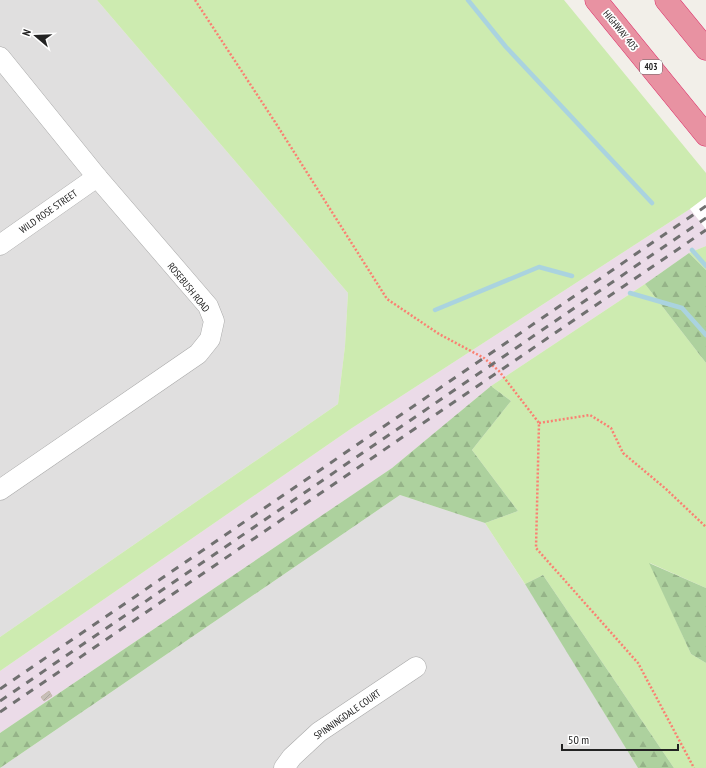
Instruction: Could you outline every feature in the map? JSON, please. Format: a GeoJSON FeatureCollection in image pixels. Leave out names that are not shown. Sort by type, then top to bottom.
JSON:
{"type":"FeatureCollection","features":[{"type":"Feature","properties":{"kind":"highway","name":"HIGHWAY 403"},"geometry":{"type":"LineString","coordinates":[[596,0],[706,135]]}},
{"type":"Feature","properties":{"kind":"highway"},"geometry":{"type":"LineString","coordinates":[[666,0],[706,49]]}},
{"type":"Feature","properties":{"kind":"street","name":"ROSEBUSH ROAD"},"geometry":{"type":"LineString","coordinates":[[0,57],[97,177],[208,306],[214,321],[210,339],[198,354],[0,490]]}},
{"type":"Feature","properties":{"kind":"street","name":"WILD ROSE STREET"},"geometry":{"type":"LineString","coordinates":[[0,245],[97,177]]}},
{"type":"Feature","properties":{"kind":"street","name":"SPINNINGDALE COURT"},"geometry":{"type":"LineString","coordinates":[[284,768],[292,757],[319,732],[416,667]]}},
{"type":"Feature","properties":{"kind":"path"},"geometry":{"type":"LineString","coordinates":[[195,0],[275,122],[387,299],[439,334],[484,358],[499,371],[539,423],[536,548],[638,663],[694,768]]}},
{"type":"Feature","properties":{"kind":"path"},"geometry":{"type":"LineString","coordinates":[[539,423],[590,415],[611,428],[624,454],[666,489],[706,527]]}},
{"type":"Feature","properties":{"kind":"shaded area"},"geometry":{"type":"Polygon","coordinates":[[[0,0],[97,0],[348,293],[345,346],[338,404],[0,637],[0,0]]]}},
{"type":"Feature","properties":{"kind":"shaded area"},"geometry":{"type":"Polygon","coordinates":[[[690,209],[706,229],[706,246],[689,253],[491,386],[392,468],[0,733],[0,671],[352,428],[690,209]]]}},
{"type":"Feature","properties":{"kind":"shaded area"},"geometry":{"type":"Polygon","coordinates":[[[400,495],[485,523],[540,607],[638,768],[0,768],[400,495]]]}},
{"type":"Feature","properties":{"kind":"green space"},"geometry":{"type":"Polygon","coordinates":[[[97,0],[564,0],[706,173],[706,197],[690,209],[352,428],[0,671],[0,637],[338,404],[345,346],[348,293],[97,0]]]}},
{"type":"Feature","properties":{"kind":"green space"},"geometry":{"type":"Polygon","coordinates":[[[706,246],[706,270],[689,253],[706,246]]]}},
{"type":"Feature","properties":{"kind":"green space"},"geometry":{"type":"Polygon","coordinates":[[[689,253],[706,270],[706,363],[645,284],[689,253]]]}},
{"type":"Feature","properties":{"kind":"green space"},"geometry":{"type":"Polygon","coordinates":[[[645,284],[706,363],[706,588],[650,563],[691,654],[706,663],[706,768],[674,768],[543,575],[525,584],[485,523],[518,511],[472,450],[511,401],[491,386],[645,284]]]}},
{"type":"Feature","properties":{"kind":"green space"},"geometry":{"type":"Polygon","coordinates":[[[491,386],[511,401],[472,450],[518,511],[485,523],[400,495],[0,768],[0,733],[392,468],[491,386]]]}},
{"type":"Feature","properties":{"kind":"green space"},"geometry":{"type":"Polygon","coordinates":[[[649,563],[706,588],[706,663],[691,654],[649,563]]]}},
{"type":"Feature","properties":{"kind":"green space"},"geometry":{"type":"Polygon","coordinates":[[[543,575],[674,768],[638,768],[525,584],[543,575]]]}},
{"type":"Feature","properties":{"kind":"pier"},"geometry":{"type":"Polygon","coordinates":[[[706,197],[706,229],[690,209],[706,197]]]}},
{"type":"Feature","properties":{"kind":"building"},"geometry":{"type":"Polygon","coordinates":[[[49,691],[52,696],[44,701],[41,697],[49,691]]]}},
{"type":"Feature","properties":{"kind":"waterway"},"geometry":{"type":"LineString","coordinates":[[468,0],[506,47],[652,203]]}},
{"type":"Feature","properties":{"kind":"waterway"},"geometry":{"type":"LineString","coordinates":[[692,250],[706,266]]}},
{"type":"Feature","properties":{"kind":"waterway"},"geometry":{"type":"LineString","coordinates":[[435,310],[539,267],[572,276]]}},
{"type":"Feature","properties":{"kind":"waterway"},"geometry":{"type":"LineString","coordinates":[[630,293],[682,308],[706,335]]}},
{"type":"Feature","properties":{"kind":"railway"},"geometry":{"type":"LineString","coordinates":[[0,689],[706,206]]}},
{"type":"Feature","properties":{"kind":"railway"},"geometry":{"type":"LineString","coordinates":[[0,701],[706,218]]}},
{"type":"Feature","properties":{"kind":"railway"},"geometry":{"type":"LineString","coordinates":[[0,712],[706,230]]}}]}
